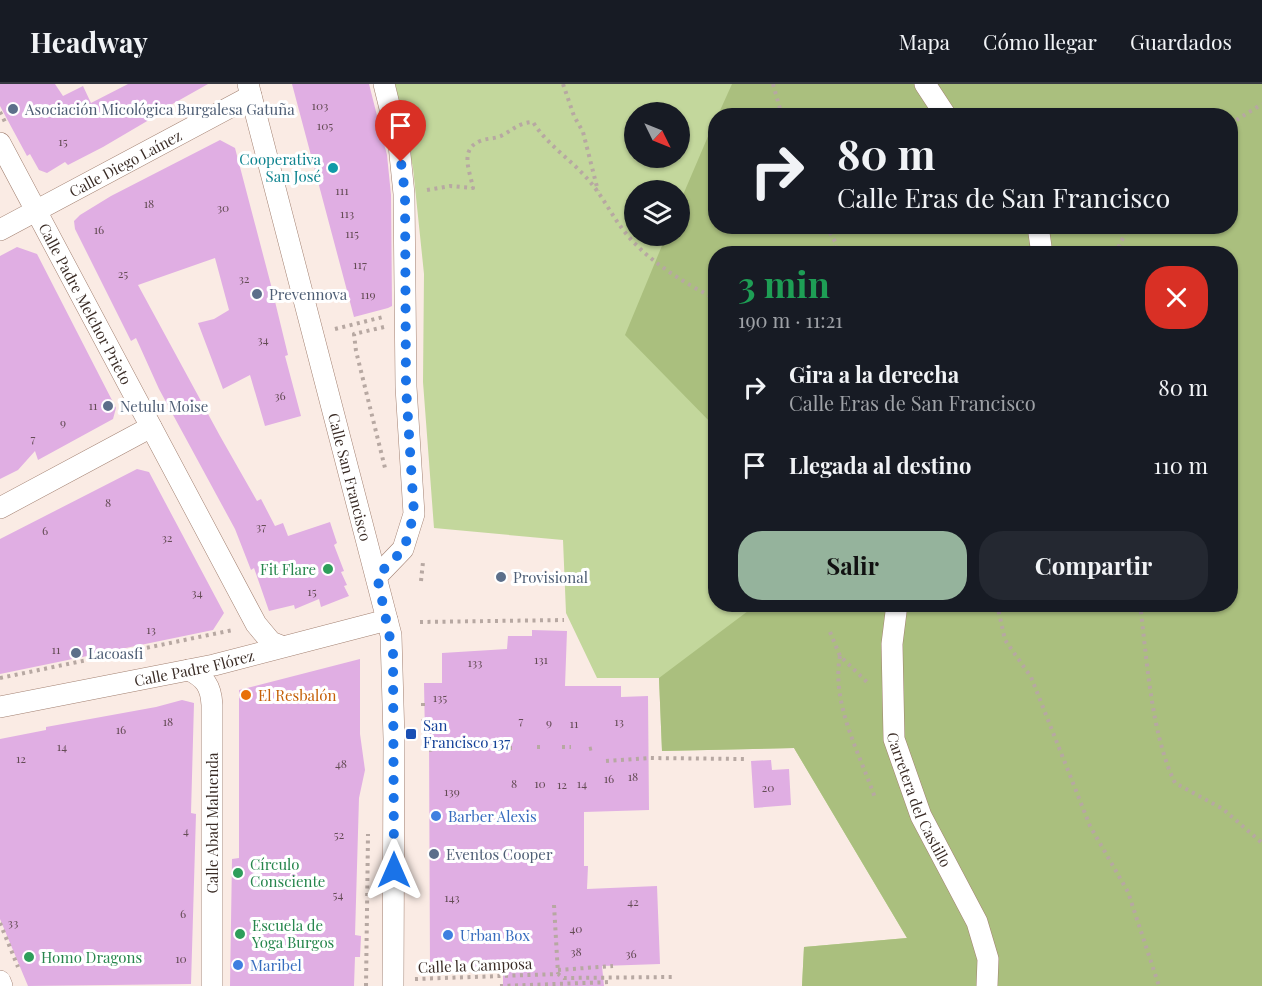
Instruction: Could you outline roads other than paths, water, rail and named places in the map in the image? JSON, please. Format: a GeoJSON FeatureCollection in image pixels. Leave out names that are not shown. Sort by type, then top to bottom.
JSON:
{"type":"FeatureCollection","features":[{"type":"Feature","properties":{"kind":"street"},"geometry":{"type":"LineString","coordinates":[[377,576],[404,549],[414,514],[399,310],[405,194],[399,145],[384,84]]}},
{"type":"Feature","properties":{"kind":"street"},"geometry":{"type":"LineString","coordinates":[[925,84],[941,108]]}},
{"type":"Feature","properties":{"kind":"street","name":"Calle Diego Laínez"},"geometry":{"type":"LineString","coordinates":[[0,230],[249,90]]}},
{"type":"Feature","properties":{"kind":"street","name":"Calle San Francisco"},"geometry":{"type":"LineString","coordinates":[[249,90],[312,322],[353,495],[377,576],[393,653],[393,983]]}},
{"type":"Feature","properties":{"kind":"street","name":"Calle Padre Melchor Prieto"},"geometry":{"type":"LineString","coordinates":[[5,137],[36,210],[256,624],[271,642],[281,646]]}},
{"type":"Feature","properties":{"kind":"street"},"geometry":{"type":"LineString","coordinates":[[0,508],[151,427]]}},
{"type":"Feature","properties":{"kind":"street","name":"Carretera del Castillo"},"geometry":{"type":"LineString","coordinates":[[896,612],[892,644],[894,739],[921,816],[977,922],[988,959],[987,986]]}},
{"type":"Feature","properties":{"kind":"street","name":"Calle Padre Flórez"},"geometry":{"type":"LineString","coordinates":[[0,707],[189,670],[387,620]]}},
{"type":"Feature","properties":{"kind":"street","name":"Calle Abad Maluenda"},"geometry":{"type":"LineString","coordinates":[[189,670],[207,682],[211,691],[212,986]]}},
{"type":"Feature","properties":{"kind":"street"},"geometry":{"type":"LineString","coordinates":[[0,981],[2,986]]}},
{"type":"Feature","properties":{"kind":"place","name":"Asociación Micológica Burgalesa Gatuña"},"geometry":{"type":"Point","coordinates":[13,109]}},
{"type":"Feature","properties":{"kind":"place","name":"Cooperativa San José"},"geometry":{"type":"Point","coordinates":[333,168]}},
{"type":"Feature","properties":{"kind":"place","name":"Prevennova"},"geometry":{"type":"Point","coordinates":[257,294]}},
{"type":"Feature","properties":{"kind":"place","name":"Netulu Moise"},"geometry":{"type":"Point","coordinates":[108,406]}},
{"type":"Feature","properties":{"kind":"place","name":"Fit Flare"},"geometry":{"type":"Point","coordinates":[328,569]}},
{"type":"Feature","properties":{"kind":"place","name":"Provisional"},"geometry":{"type":"Point","coordinates":[501,577]}},
{"type":"Feature","properties":{"kind":"place","name":"Lacoasfi"},"geometry":{"type":"Point","coordinates":[76,653]}},
{"type":"Feature","properties":{"kind":"place","name":"El Resbalón"},"geometry":{"type":"Point","coordinates":[246,695]}},
{"type":"Feature","properties":{"kind":"place","name":"San Francisco 137"},"geometry":{"type":"Point","coordinates":[411,734]}},
{"type":"Feature","properties":{"kind":"place","name":"Barber Alexis"},"geometry":{"type":"Point","coordinates":[436,816]}},
{"type":"Feature","properties":{"kind":"place","name":"Eventos Cooper"},"geometry":{"type":"Point","coordinates":[434,854]}},
{"type":"Feature","properties":{"kind":"place","name":"Círculo Consciente"},"geometry":{"type":"Point","coordinates":[238,873]}},
{"type":"Feature","properties":{"kind":"place","name":"Escuela de Yoga Burgos"},"geometry":{"type":"Point","coordinates":[240,934]}},
{"type":"Feature","properties":{"kind":"place","name":"Urban Box"},"geometry":{"type":"Point","coordinates":[448,935]}},
{"type":"Feature","properties":{"kind":"place","name":"Homo Dragons"},"geometry":{"type":"Point","coordinates":[29,957]}},
{"type":"Feature","properties":{"kind":"place","name":"Maribel"},"geometry":{"type":"Point","coordinates":[238,965]}}]}
